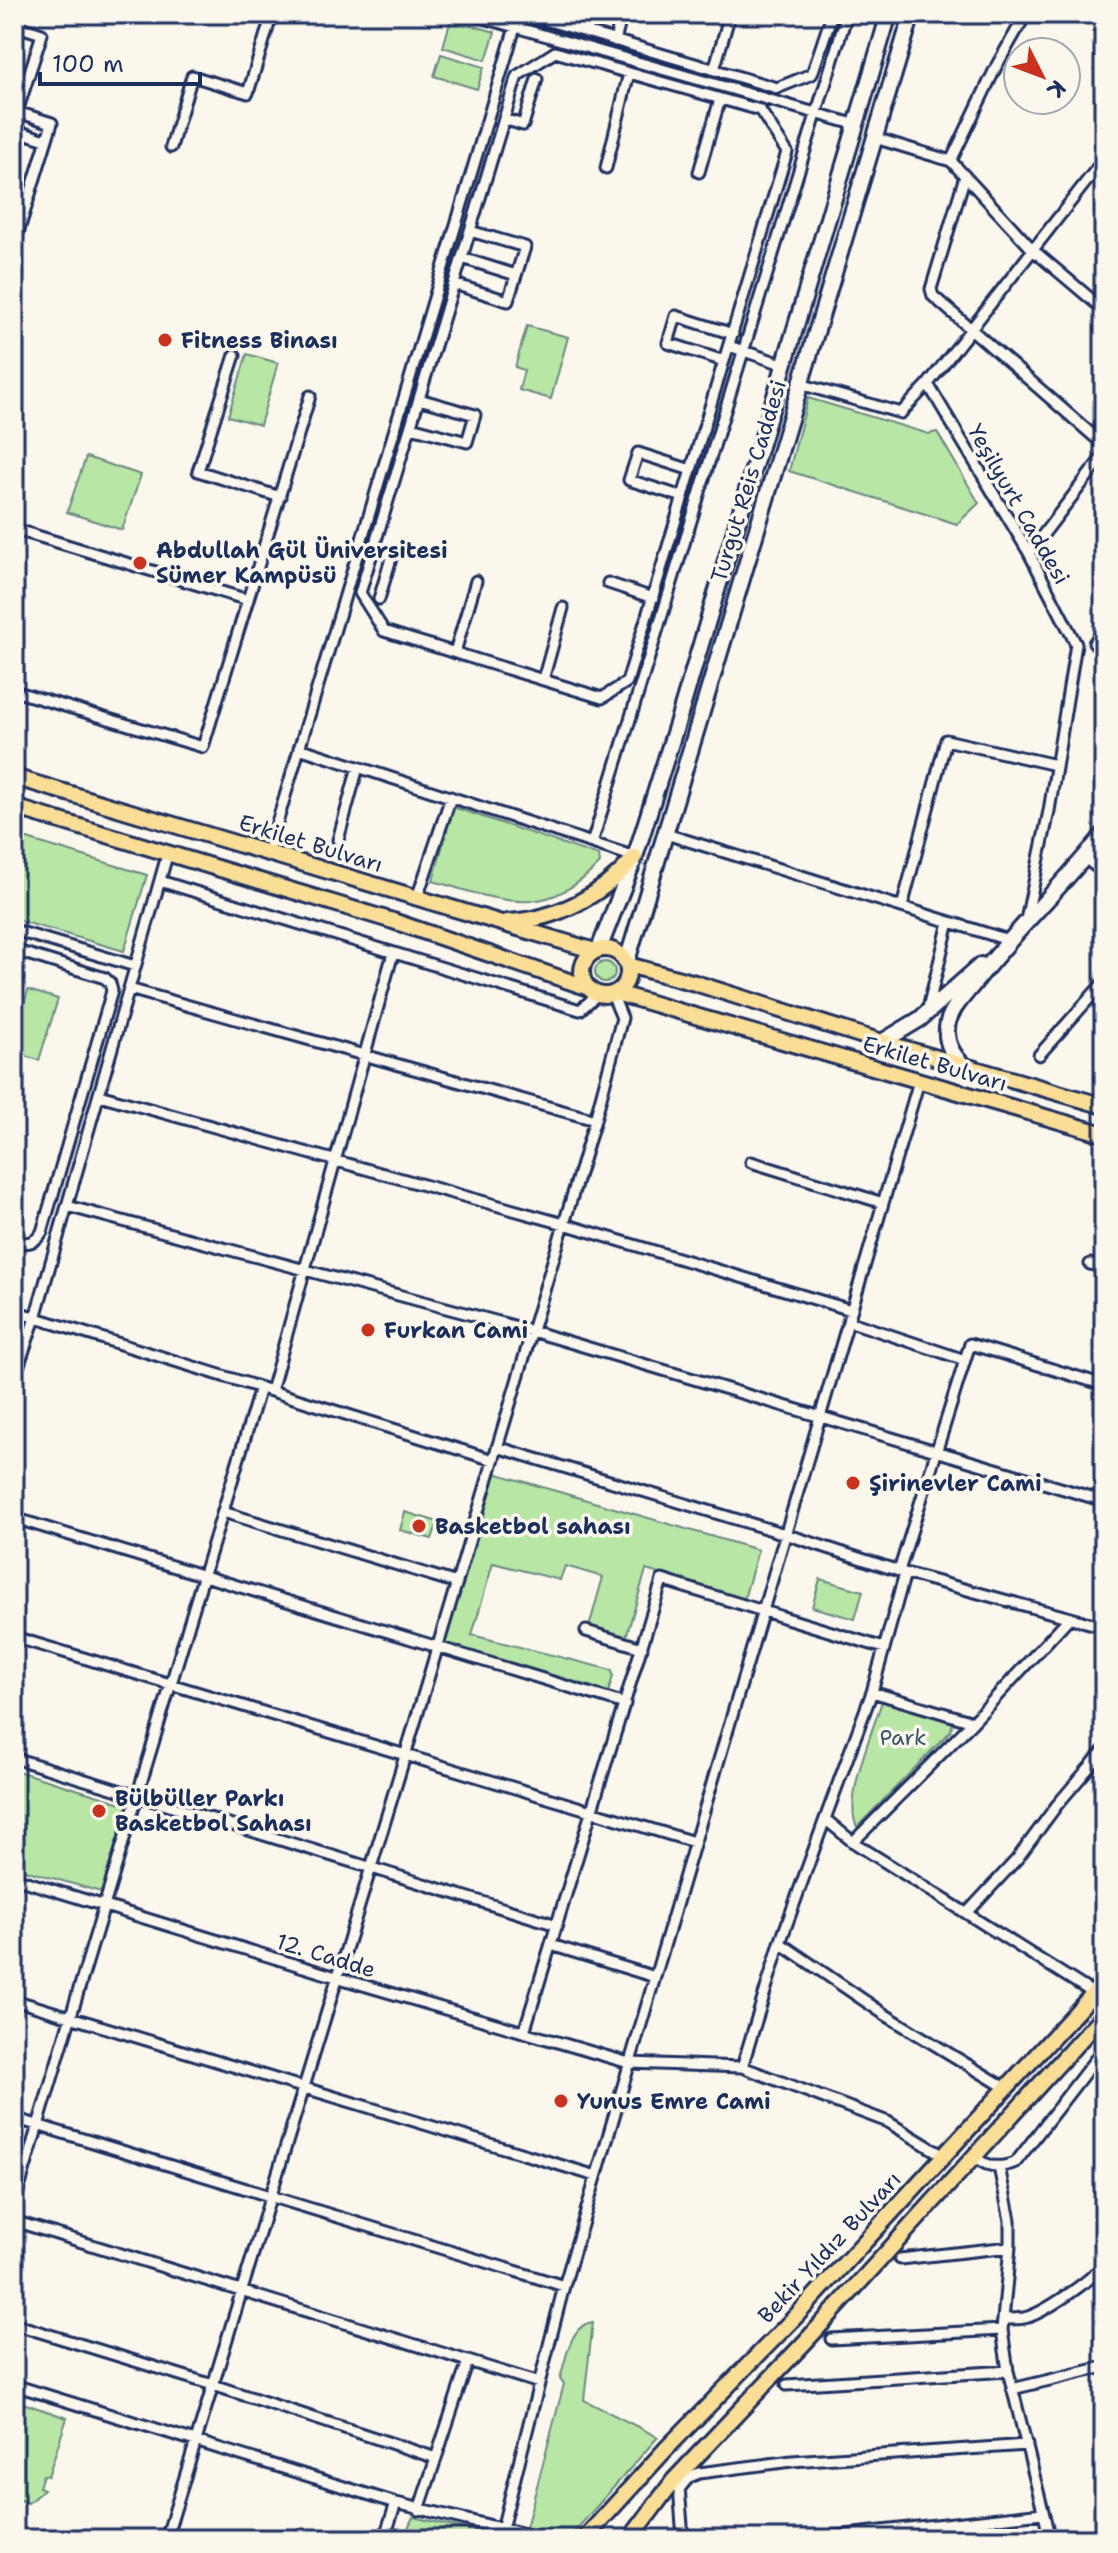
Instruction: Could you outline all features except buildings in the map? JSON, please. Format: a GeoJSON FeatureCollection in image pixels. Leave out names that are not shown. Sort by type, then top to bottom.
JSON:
{"type":"FeatureCollection","features":[{"type":"Feature","properties":{"kind":"main road","name":"Erkilet Bulvarı"},"geometry":{"type":"LineString","coordinates":[[14,777],[597,950]]}},
{"type":"Feature","properties":{"kind":"main road","name":"Erkilet Bulvarı"},"geometry":{"type":"LineString","coordinates":[[14,807],[441,937],[604,992],[1104,1134]]}},
{"type":"Feature","properties":{"kind":"main road"},"geometry":{"type":"LineString","coordinates":[[497,922],[530,919],[578,903],[614,880],[635,857]]}},
{"type":"Feature","properties":{"kind":"main road"},"geometry":{"type":"LineString","coordinates":[[606,948],[616,951],[627,963],[628,979],[604,992],[583,979],[582,968],[587,958],[597,950],[606,948]]}},
{"type":"Feature","properties":{"kind":"main road","name":"Erkilet Bulvarı"},"geometry":{"type":"LineString","coordinates":[[627,963],[882,1042],[1104,1106]]}},
{"type":"Feature","properties":{"kind":"main road","name":"Bekir Yıldız Bulvarı"},"geometry":{"type":"LineString","coordinates":[[584,2539],[626,2491],[797,2315],[1099,1987]]}},
{"type":"Feature","properties":{"kind":"main road","name":"Bekir Yıldız Bulvarı"},"geometry":{"type":"LineString","coordinates":[[630,2539],[974,2156],[1101,2023]]}},
{"type":"Feature","properties":{"kind":"street"},"geometry":{"type":"LineString","coordinates":[[171,147],[192,76],[248,93],[272,14]]}},
{"type":"Feature","properties":{"kind":"street"},"geometry":{"type":"LineString","coordinates":[[470,14],[857,125]]}},
{"type":"Feature","properties":{"kind":"street"},"geometry":{"type":"LineString","coordinates":[[268,853],[514,27],[522,14],[777,88],[812,74],[832,14]]}},
{"type":"Feature","properties":{"kind":"street"},"geometry":{"type":"LineString","coordinates":[[587,33],[592,14]]}},
{"type":"Feature","properties":{"kind":"street"},"geometry":{"type":"LineString","coordinates":[[615,41],[622,14]]}},
{"type":"Feature","properties":{"kind":"street"},"geometry":{"type":"LineString","coordinates":[[714,70],[730,14]]}},
{"type":"Feature","properties":{"kind":"street"},"geometry":{"type":"LineString","coordinates":[[592,843],[847,14]]}},
{"type":"Feature","properties":{"kind":"street","name":"Turgut Reis Caddesi"},"geometry":{"type":"LineString","coordinates":[[597,950],[635,857],[889,14]]}},
{"type":"Feature","properties":{"kind":"street","name":"Turgut Reis Caddesi"},"geometry":{"type":"LineString","coordinates":[[627,963],[912,14]]}},
{"type":"Feature","properties":{"kind":"street"},"geometry":{"type":"LineString","coordinates":[[951,161],[997,65],[1026,14]]}},
{"type":"Feature","properties":{"kind":"street"},"geometry":{"type":"LineString","coordinates":[[14,25],[42,34],[17,112],[52,123],[18,222],[14,246]]}},
{"type":"Feature","properties":{"kind":"street"},"geometry":{"type":"LineString","coordinates":[[555,52],[720,99],[760,110],[787,152],[627,682],[602,698],[384,631],[360,593],[517,76],[555,52]]}},
{"type":"Feature","properties":{"kind":"street"},"geometry":{"type":"LineString","coordinates":[[606,168],[629,73]]}},
{"type":"Feature","properties":{"kind":"street"},"geometry":{"type":"LineString","coordinates":[[504,119],[523,125],[537,79]]}},
{"type":"Feature","properties":{"kind":"street"},"geometry":{"type":"LineString","coordinates":[[699,172],[720,99]]}},
{"type":"Feature","properties":{"kind":"street"},"geometry":{"type":"LineString","coordinates":[[14,130],[46,140]]}},
{"type":"Feature","properties":{"kind":"street"},"geometry":{"type":"LineString","coordinates":[[875,138],[951,161],[1033,250],[1104,310]]}},
{"type":"Feature","properties":{"kind":"street"},"geometry":{"type":"LineString","coordinates":[[800,384],[901,413],[928,384],[1104,159]]}},
{"type":"Feature","properties":{"kind":"street"},"geometry":{"type":"LineString","coordinates":[[965,176],[931,289],[935,300],[1104,445]]}},
{"type":"Feature","properties":{"kind":"street"},"geometry":{"type":"LineString","coordinates":[[454,284],[508,301],[525,247],[470,231]]}},
{"type":"Feature","properties":{"kind":"street"},"geometry":{"type":"LineString","coordinates":[[462,258],[516,275]]}},
{"type":"Feature","properties":{"kind":"street"},"geometry":{"type":"LineString","coordinates":[[724,361],[668,343],[676,316],[733,334]]}},
{"type":"Feature","properties":{"kind":"street"},"geometry":{"type":"LineString","coordinates":[[729,346],[785,365]]}},
{"type":"Feature","properties":{"kind":"street"},"geometry":{"type":"LineString","coordinates":[[235,355],[198,471],[280,497]]}},
{"type":"Feature","properties":{"kind":"street","name":"Yeşilyurt Caddesi"},"geometry":{"type":"LineString","coordinates":[[928,384],[1029,553],[1076,644]]}},
{"type":"Feature","properties":{"kind":"street"},"geometry":{"type":"LineString","coordinates":[[14,691],[203,747],[310,396]]}},
{"type":"Feature","properties":{"kind":"street"},"geometry":{"type":"LineString","coordinates":[[411,427],[467,442],[475,415],[419,399]]}},
{"type":"Feature","properties":{"kind":"street"},"geometry":{"type":"LineString","coordinates":[[683,497],[629,480],[638,453],[691,470]]}},
{"type":"Feature","properties":{"kind":"street"},"geometry":{"type":"LineString","coordinates":[[1029,553],[1104,455]]}},
{"type":"Feature","properties":{"kind":"street"},"geometry":{"type":"LineString","coordinates":[[14,529],[248,600]]}},
{"type":"Feature","properties":{"kind":"street"},"geometry":{"type":"LineString","coordinates":[[373,549],[392,555],[379,599]]}},
{"type":"Feature","properties":{"kind":"street"},"geometry":{"type":"LineString","coordinates":[[455,652],[476,581]]}},
{"type":"Feature","properties":{"kind":"street"},"geometry":{"type":"LineString","coordinates":[[608,583],[653,598]]}},
{"type":"Feature","properties":{"kind":"street"},"geometry":{"type":"LineString","coordinates":[[543,680],[563,608]]}},
{"type":"Feature","properties":{"kind":"street"},"geometry":{"type":"LineString","coordinates":[[1025,924],[1076,644],[1099,646],[1104,629]]}},
{"type":"Feature","properties":{"kind":"street"},"geometry":{"type":"LineString","coordinates":[[902,907],[946,740],[1056,765]]}},
{"type":"Feature","properties":{"kind":"street"},"geometry":{"type":"LineString","coordinates":[[299,748],[635,857]]}},
{"type":"Feature","properties":{"kind":"street"},"geometry":{"type":"LineString","coordinates":[[338,840],[358,767]]}},
{"type":"Feature","properties":{"kind":"street"},"geometry":{"type":"LineString","coordinates":[[417,898],[451,797]]}},
{"type":"Feature","properties":{"kind":"street"},"geometry":{"type":"LineString","coordinates":[[666,834],[1008,940]]}},
{"type":"Feature","properties":{"kind":"street"},"geometry":{"type":"LineString","coordinates":[[882,1042],[927,1013],[1008,940],[1104,834]]}},
{"type":"Feature","properties":{"kind":"street"},"geometry":{"type":"LineString","coordinates":[[14,1379],[35,1318],[168,852]]}},
{"type":"Feature","properties":{"kind":"street"},"geometry":{"type":"LineString","coordinates":[[1085,858],[1104,873]]}},
{"type":"Feature","properties":{"kind":"street"},"geometry":{"type":"LineString","coordinates":[[160,881],[580,1010],[604,992],[622,1018],[595,1120],[457,1583],[166,2539]]}},
{"type":"Feature","properties":{"kind":"street"},"geometry":{"type":"LineString","coordinates":[[927,1013],[949,922]]}},
{"type":"Feature","properties":{"kind":"street"},"geometry":{"type":"LineString","coordinates":[[14,930],[135,966]]}},
{"type":"Feature","properties":{"kind":"street"},"geometry":{"type":"LineString","coordinates":[[964,1066],[950,1048],[948,1020],[1008,940]]}},
{"type":"Feature","properties":{"kind":"street"},"geometry":{"type":"LineString","coordinates":[[14,950],[105,978],[112,991],[42,1232],[32,1242],[24,1244],[14,1241]]}},
{"type":"Feature","properties":{"kind":"street"},"geometry":{"type":"LineString","coordinates":[[271,1391],[393,953]]}},
{"type":"Feature","properties":{"kind":"street"},"geometry":{"type":"LineString","coordinates":[[1039,1055],[1104,982]]}},
{"type":"Feature","properties":{"kind":"street"},"geometry":{"type":"LineString","coordinates":[[129,989],[595,1120]]}},
{"type":"Feature","properties":{"kind":"street"},"geometry":{"type":"LineString","coordinates":[[502,2529],[564,2286],[919,1081]]}},
{"type":"Feature","properties":{"kind":"street"},"geometry":{"type":"LineString","coordinates":[[99,1095],[564,1224],[850,1316],[965,1360]]}},
{"type":"Feature","properties":{"kind":"street"},"geometry":{"type":"LineString","coordinates":[[751,1162],[883,1203]]}},
{"type":"Feature","properties":{"kind":"street"},"geometry":{"type":"LineString","coordinates":[[67,1206],[532,1331],[1104,1501]]}},
{"type":"Feature","properties":{"kind":"street"},"geometry":{"type":"LineString","coordinates":[[1090,1264],[1104,1268]]}},
{"type":"Feature","properties":{"kind":"street"},"geometry":{"type":"LineString","coordinates":[[14,1311],[493,1460]]}},
{"type":"Feature","properties":{"kind":"street"},"geometry":{"type":"LineString","coordinates":[[742,2067],[780,1943],[872,1692],[936,1451],[970,1344],[1104,1385]]}},
{"type":"Feature","properties":{"kind":"street"},"geometry":{"type":"LineString","coordinates":[[14,2205],[260,1388]]}},
{"type":"Feature","properties":{"kind":"street"},"geometry":{"type":"LineString","coordinates":[[497,1447],[902,1572],[1104,1627]]}},
{"type":"Feature","properties":{"kind":"street"},"geometry":{"type":"LineString","coordinates":[[223,1512],[457,1583]]}},
{"type":"Feature","properties":{"kind":"street"},"geometry":{"type":"LineString","coordinates":[[14,1518],[625,1704]]}},
{"type":"Feature","properties":{"kind":"street"},"geometry":{"type":"LineString","coordinates":[[524,2032],[662,1580],[884,1648]]}},
{"type":"Feature","properties":{"kind":"street"},"geometry":{"type":"LineString","coordinates":[[853,1842],[973,1722],[1069,1618]]}},
{"type":"Feature","properties":{"kind":"street"},"geometry":{"type":"LineString","coordinates":[[586,1631],[642,1648]]}},
{"type":"Feature","properties":{"kind":"street"},"geometry":{"type":"LineString","coordinates":[[14,1637],[694,1842]]}},
{"type":"Feature","properties":{"kind":"street"},"geometry":{"type":"LineString","coordinates":[[872,1692],[973,1722]]}},
{"type":"Feature","properties":{"kind":"street"},"geometry":{"type":"LineString","coordinates":[[967,1913],[1017,1859],[1057,1805],[1104,1750]]}},
{"type":"Feature","properties":{"kind":"street"},"geometry":{"type":"LineString","coordinates":[[14,1758],[557,1925]]}},
{"type":"Feature","properties":{"kind":"street"},"geometry":{"type":"LineString","coordinates":[[825,1819],[853,1842],[967,1913],[1099,1987]]}},
{"type":"Feature","properties":{"kind":"street","name":"12. Cadde"},"geometry":{"type":"LineString","coordinates":[[14,1878],[629,2063],[742,2067],[888,2122],[944,2156]]}},
{"type":"Feature","properties":{"kind":"street"},"geometry":{"type":"LineString","coordinates":[[780,1943],[884,2014],[1006,2088]]}},
{"type":"Feature","properties":{"kind":"street"},"geometry":{"type":"LineString","coordinates":[[551,1945],[655,1977]]}},
{"type":"Feature","properties":{"kind":"street"},"geometry":{"type":"LineString","coordinates":[[14,2000],[596,2176]]}},
{"type":"Feature","properties":{"kind":"street"},"geometry":{"type":"LineString","coordinates":[[974,2156],[982,2163],[999,2167],[1016,2162],[1104,2048]]}},
{"type":"Feature","properties":{"kind":"street"},"geometry":{"type":"LineString","coordinates":[[14,2118],[564,2286]]}},
{"type":"Feature","properties":{"kind":"street"},"geometry":{"type":"LineString","coordinates":[[999,2167],[1010,2220],[1002,2330],[1012,2389],[1050,2539]]}},
{"type":"Feature","properties":{"kind":"street"},"geometry":{"type":"LineString","coordinates":[[14,2221],[539,2383]]}},
{"type":"Feature","properties":{"kind":"street"},"geometry":{"type":"LineString","coordinates":[[900,2259],[1010,2247]]}},
{"type":"Feature","properties":{"kind":"street"},"geometry":{"type":"LineString","coordinates":[[1004,2319],[1032,2316],[1102,2271]]}},
{"type":"Feature","properties":{"kind":"street"},"geometry":{"type":"LineString","coordinates":[[14,2324],[436,2458]]}},
{"type":"Feature","properties":{"kind":"street"},"geometry":{"type":"LineString","coordinates":[[831,2339],[1002,2330]]}},
{"type":"Feature","properties":{"kind":"street"},"geometry":{"type":"LineString","coordinates":[[419,2510],[468,2361]]}},
{"type":"Feature","properties":{"kind":"street"},"geometry":{"type":"LineString","coordinates":[[1012,2389],[1104,2367]]}},
{"type":"Feature","properties":{"kind":"street"},"geometry":{"type":"LineString","coordinates":[[787,2385],[1008,2371]]}},
{"type":"Feature","properties":{"kind":"street"},"geometry":{"type":"LineString","coordinates":[[14,2385],[419,2510],[546,2539]]}},
{"type":"Feature","properties":{"kind":"street"},"geometry":{"type":"LineString","coordinates":[[683,2539],[677,2484],[699,2473],[792,2461],[1027,2445]]}},
{"type":"Feature","properties":{"kind":"street"},"geometry":{"type":"LineString","coordinates":[[384,2539],[396,2503]]}},
{"type":"Feature","properties":{"kind":"street"},"geometry":{"type":"LineString","coordinates":[[810,2539],[1042,2513]]}},
{"type":"Feature","properties":{"kind":"green space"},"geometry":{"type":"Polygon","coordinates":[[[451,19],[495,32],[486,60],[443,47],[451,19]]]}},
{"type":"Feature","properties":{"kind":"green space"},"geometry":{"type":"Polygon","coordinates":[[[441,54],[484,67],[477,89],[434,76],[441,54]]]}},
{"type":"Feature","properties":{"kind":"green space"},"geometry":{"type":"Polygon","coordinates":[[[527,326],[568,337],[551,399],[519,390],[524,370],[515,367],[527,326]]]}},
{"type":"Feature","properties":{"kind":"green space"},"geometry":{"type":"Polygon","coordinates":[[[247,354],[278,363],[260,425],[228,416],[247,354]]]}},
{"type":"Feature","properties":{"kind":"green space"},"geometry":{"type":"Polygon","coordinates":[[[808,398],[929,434],[937,432],[979,503],[957,524],[789,471],[808,398]]]}},
{"type":"Feature","properties":{"kind":"green space"},"geometry":{"type":"Polygon","coordinates":[[[86,457],[141,475],[122,530],[67,512],[86,457]]]}},
{"type":"Feature","properties":{"kind":"green space"},"geometry":{"type":"Polygon","coordinates":[[[453,807],[599,856],[600,863],[580,881],[540,900],[501,899],[433,881],[453,807]]]}},
{"type":"Feature","properties":{"kind":"green space"},"geometry":{"type":"Polygon","coordinates":[[[14,835],[147,875],[124,951],[14,919],[14,835]]]}},
{"type":"Feature","properties":{"kind":"green space"},"geometry":{"type":"Polygon","coordinates":[[[605,962],[612,965],[615,972],[612,979],[605,982],[598,979],[595,972],[598,965],[605,962]]]}},
{"type":"Feature","properties":{"kind":"green space"},"geometry":{"type":"Polygon","coordinates":[[[28,990],[58,999],[39,1060],[14,1053],[14,1038],[28,990]]]}},
{"type":"Feature","properties":{"kind":"green space"},"geometry":{"type":"Polygon","coordinates":[[[491,1472],[758,1550],[744,1599],[646,1570],[626,1637],[589,1627],[603,1577],[565,1566],[560,1580],[493,1563],[472,1635],[612,1670],[608,1693],[441,1644],[491,1472]]]}},
{"type":"Feature","properties":{"kind":"green space","name":"Basketbol sahası"},"geometry":{"type":"Polygon","coordinates":[[[405,1512],[438,1522],[432,1539],[400,1530],[405,1512]]]}},
{"type":"Feature","properties":{"kind":"green space"},"geometry":{"type":"Polygon","coordinates":[[[820,1579],[863,1591],[855,1619],[812,1607],[820,1579]]]}},
{"type":"Feature","properties":{"kind":"green space","name":"Park"},"geometry":{"type":"Polygon","coordinates":[[[882,1701],[954,1721],[950,1732],[857,1827],[854,1815],[856,1783],[882,1701]]]}},
{"type":"Feature","properties":{"kind":"green space"},"geometry":{"type":"Polygon","coordinates":[[[14,1770],[128,1805],[101,1892],[14,1867],[14,1770]]]}},
{"type":"Feature","properties":{"kind":"green space"},"geometry":{"type":"Polygon","coordinates":[[[593,2322],[584,2400],[658,2437],[568,2539],[523,2539],[564,2384],[560,2378],[567,2353],[579,2329],[593,2322]]]}},
{"type":"Feature","properties":{"kind":"green space"},"geometry":{"type":"Polygon","coordinates":[[[14,2400],[67,2418],[48,2476],[43,2475],[39,2487],[44,2489],[28,2503],[14,2498],[14,2400]]]}},
{"type":"Feature","properties":{"kind":"green space"},"geometry":{"type":"Polygon","coordinates":[[[413,2517],[511,2539],[403,2539],[413,2517]]]}},
{"type":"Feature","properties":{"kind":"place","name":"Fitness Binası"},"geometry":{"type":"Point","coordinates":[165,340]}},
{"type":"Feature","properties":{"kind":"place","name":"Abdullah Gül Üniversitesi Sümer Kampüsü"},"geometry":{"type":"Point","coordinates":[140,563]}},
{"type":"Feature","properties":{"kind":"place","name":"Furkan Cami"},"geometry":{"type":"Point","coordinates":[368,1330]}},
{"type":"Feature","properties":{"kind":"place","name":"Şirinevler Cami"},"geometry":{"type":"Point","coordinates":[853,1483]}},
{"type":"Feature","properties":{"kind":"place","name":"Basketbol sahası"},"geometry":{"type":"Point","coordinates":[419,1526]}},
{"type":"Feature","properties":{"kind":"place","name":"Bülbüller Parkı Basketbol Sahası"},"geometry":{"type":"Point","coordinates":[99,1811]}},
{"type":"Feature","properties":{"kind":"place","name":"Yunus Emre Cami"},"geometry":{"type":"Point","coordinates":[561,2101]}}]}
